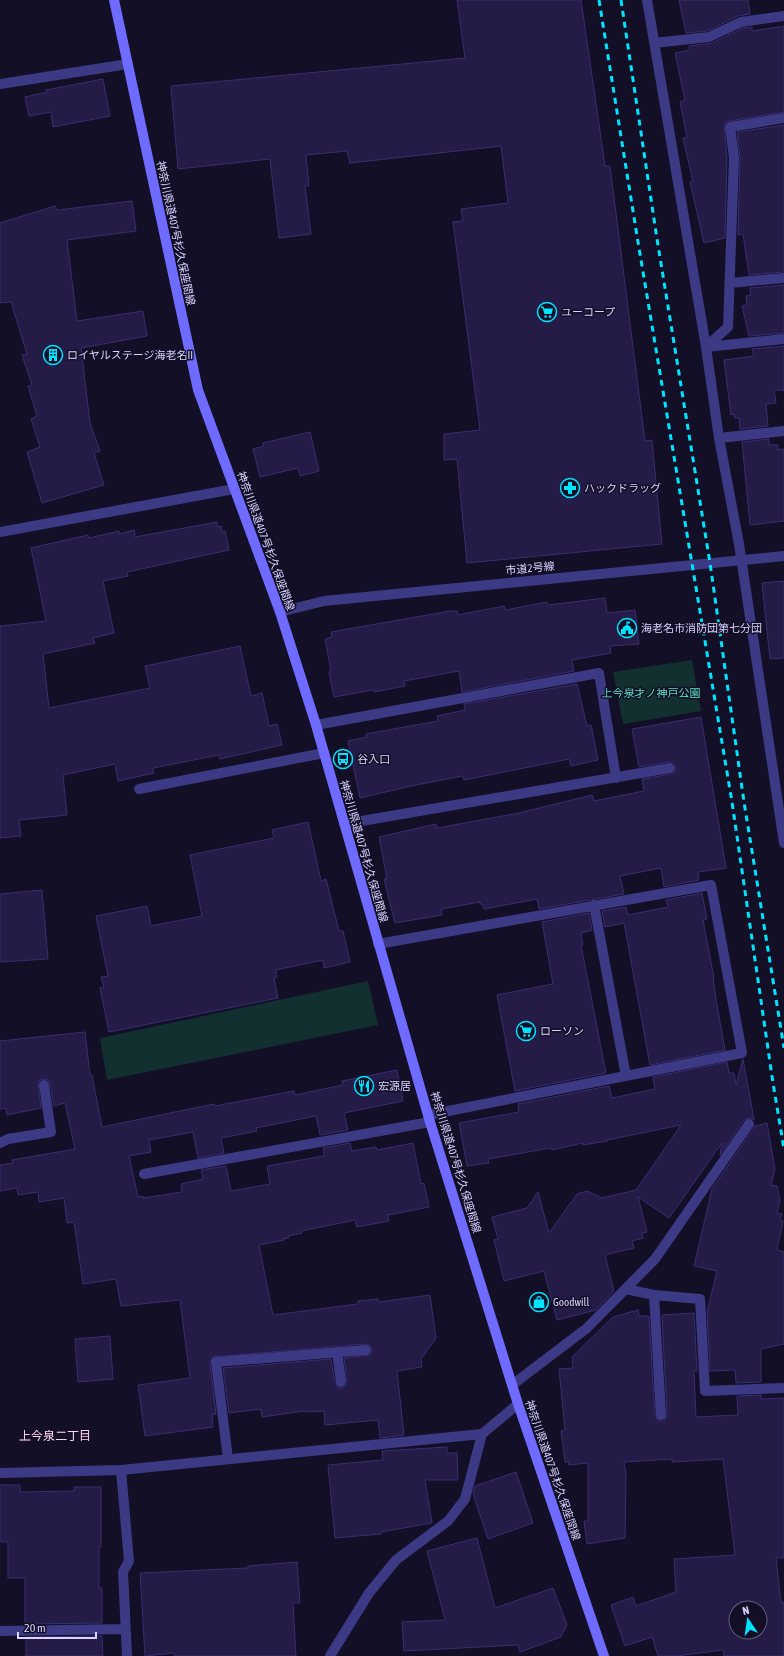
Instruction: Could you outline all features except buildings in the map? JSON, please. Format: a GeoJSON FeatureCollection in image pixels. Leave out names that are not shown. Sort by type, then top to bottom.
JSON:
{"type":"FeatureCollection","features":[{"type":"Feature","properties":{"kind":"main road","name":"神奈川県道407号杉久保座間線"},"geometry":{"type":"LineString","coordinates":[[114,0],[198,390],[280,612],[316,724],[429,1118],[518,1404],[604,1656]]}},
{"type":"Feature","properties":{"kind":"street"},"geometry":{"type":"LineString","coordinates":[[647,0],[706,347],[719,438],[741,560],[784,843]]}},
{"type":"Feature","properties":{"kind":"street"},"geometry":{"type":"LineString","coordinates":[[654,43],[709,37],[741,22],[784,16]]}},
{"type":"Feature","properties":{"kind":"street"},"geometry":{"type":"LineString","coordinates":[[0,84],[128,64]]}},
{"type":"Feature","properties":{"kind":"street"},"geometry":{"type":"LineString","coordinates":[[706,347],[728,327],[734,158],[730,127],[784,118]]}},
{"type":"Feature","properties":{"kind":"street"},"geometry":{"type":"LineString","coordinates":[[730,283],[784,278]]}},
{"type":"Feature","properties":{"kind":"street"},"geometry":{"type":"LineString","coordinates":[[706,347],[784,339]]}},
{"type":"Feature","properties":{"kind":"street"},"geometry":{"type":"LineString","coordinates":[[719,438],[784,431]]}},
{"type":"Feature","properties":{"kind":"street"},"geometry":{"type":"LineString","coordinates":[[0,532],[234,489]]}},
{"type":"Feature","properties":{"kind":"street","name":"市道2号線"},"geometry":{"type":"LineString","coordinates":[[280,612],[324,601],[784,556]]}},
{"type":"Feature","properties":{"kind":"street"},"geometry":{"type":"LineString","coordinates":[[316,724],[599,673],[616,778]]}},
{"type":"Feature","properties":{"kind":"street"},"geometry":{"type":"LineString","coordinates":[[139,789],[324,753]]}},
{"type":"Feature","properties":{"kind":"street"},"geometry":{"type":"LineString","coordinates":[[344,824],[670,768]]}},
{"type":"Feature","properties":{"kind":"street"},"geometry":{"type":"LineString","coordinates":[[144,1174],[429,1118],[742,1053],[711,885],[378,944]]}},
{"type":"Feature","properties":{"kind":"street"},"geometry":{"type":"LineString","coordinates":[[594,905],[626,1076]]}},
{"type":"Feature","properties":{"kind":"street"},"geometry":{"type":"LineString","coordinates":[[0,1142],[8,1139],[51,1132],[44,1085]]}},
{"type":"Feature","properties":{"kind":"street"},"geometry":{"type":"LineString","coordinates":[[512,1385],[586,1328],[655,1259],[749,1124]]}},
{"type":"Feature","properties":{"kind":"street"},"geometry":{"type":"LineString","coordinates":[[626,1289],[654,1295],[700,1299],[705,1391],[784,1388]]}},
{"type":"Feature","properties":{"kind":"street"},"geometry":{"type":"LineString","coordinates":[[654,1295],[662,1415]]}},
{"type":"Feature","properties":{"kind":"street"},"geometry":{"type":"LineString","coordinates":[[228,1459],[216,1362],[366,1350]]}},
{"type":"Feature","properties":{"kind":"street"},"geometry":{"type":"LineString","coordinates":[[337,1352],[341,1382]]}},
{"type":"Feature","properties":{"kind":"street"},"geometry":{"type":"LineString","coordinates":[[0,1473],[121,1470],[482,1434],[518,1404]]}},
{"type":"Feature","properties":{"kind":"street"},"geometry":{"type":"LineString","coordinates":[[330,1656],[369,1593],[396,1560],[448,1521],[465,1499],[482,1434]]}},
{"type":"Feature","properties":{"kind":"street"},"geometry":{"type":"LineString","coordinates":[[121,1470],[129,1561],[123,1572],[126,1656]]}},
{"type":"Feature","properties":{"kind":"street"},"geometry":{"type":"LineString","coordinates":[[0,1631],[125,1629]]}},
{"type":"Feature","properties":{"kind":"green space","name":"上今泉才ノ神戸公園"},"geometry":{"type":"Polygon","coordinates":[[[692,660],[701,711],[623,724],[613,672],[692,660]]]}},
{"type":"Feature","properties":{"kind":"green space"},"geometry":{"type":"Polygon","coordinates":[[[368,981],[378,1025],[107,1080],[100,1038],[368,981]]]}},
{"type":"Feature","properties":{"kind":"railway"},"geometry":{"type":"LineString","coordinates":[[599,0],[732,802],[784,1149]]}},
{"type":"Feature","properties":{"kind":"railway"},"geometry":{"type":"LineString","coordinates":[[621,0],[657,239],[710,563],[744,802],[784,1048]]}},
{"type":"Feature","properties":{"kind":"place","name":"ユーコープ"},"geometry":{"type":"Point","coordinates":[547,312]}},
{"type":"Feature","properties":{"kind":"place","name":"ロイヤルステージ海老名II"},"geometry":{"type":"Point","coordinates":[53,355]}},
{"type":"Feature","properties":{"kind":"place","name":"ハックドラッグ"},"geometry":{"type":"Point","coordinates":[570,488]}},
{"type":"Feature","properties":{"kind":"place","name":"海老名市消防団第七分団"},"geometry":{"type":"Point","coordinates":[627,628]}},
{"type":"Feature","properties":{"kind":"place","name":"谷入口"},"geometry":{"type":"Point","coordinates":[343,759]}},
{"type":"Feature","properties":{"kind":"place","name":"ローソン"},"geometry":{"type":"Point","coordinates":[526,1031]}},
{"type":"Feature","properties":{"kind":"place","name":"宏源居"},"geometry":{"type":"Point","coordinates":[364,1086]}},
{"type":"Feature","properties":{"kind":"place","name":"Goodwill"},"geometry":{"type":"Point","coordinates":[539,1302]}},
{"type":"Feature","properties":{"kind":"district","name":"上今泉二丁目"},"geometry":{"type":"Point","coordinates":[55,1436]}}]}
